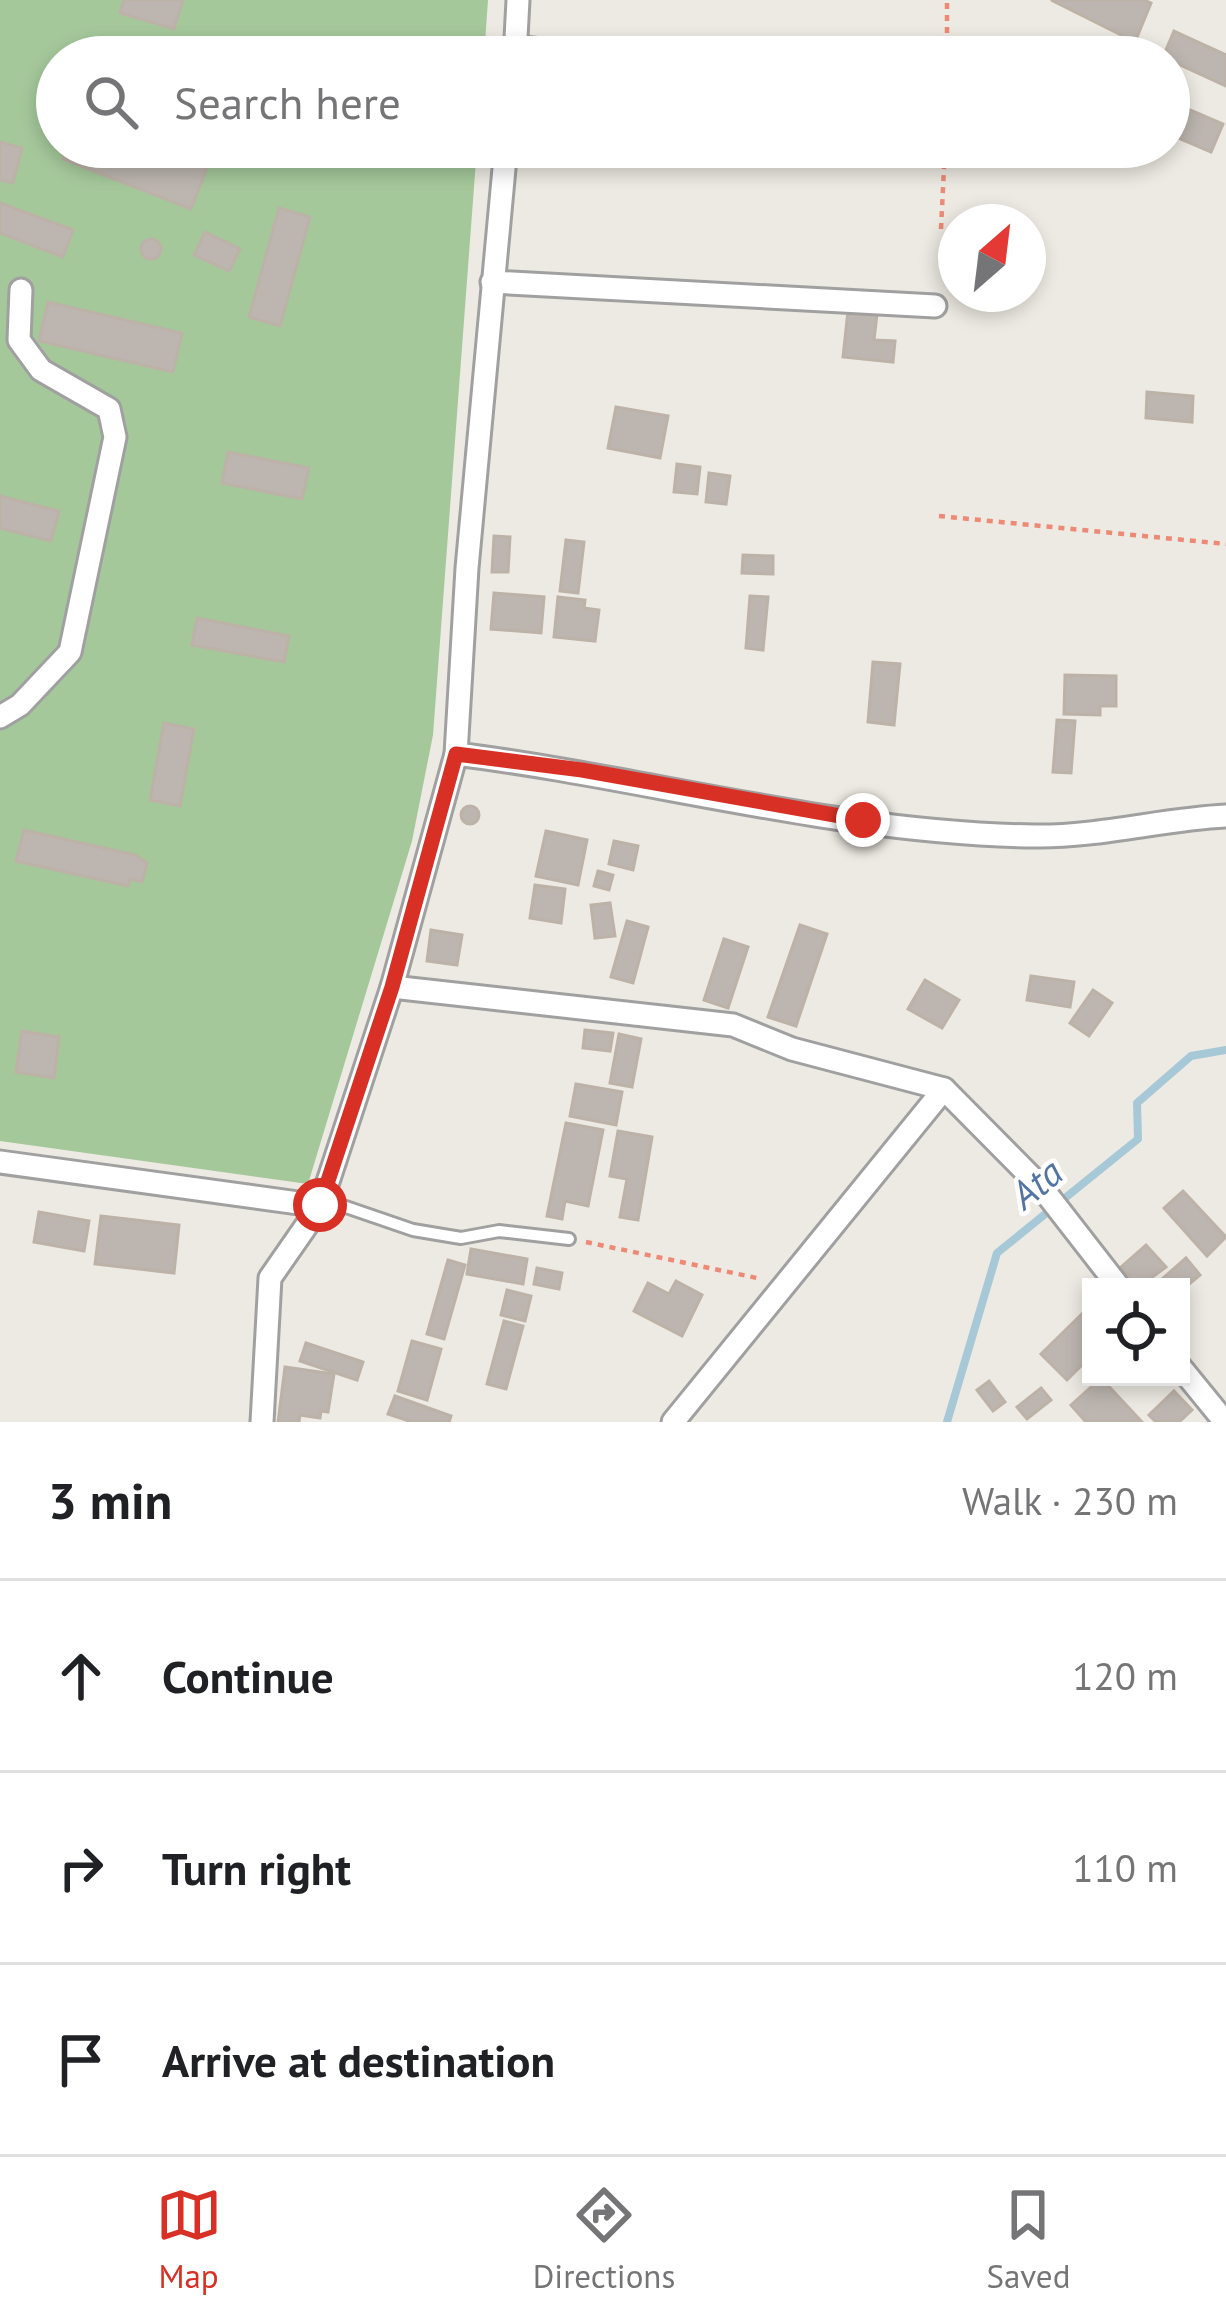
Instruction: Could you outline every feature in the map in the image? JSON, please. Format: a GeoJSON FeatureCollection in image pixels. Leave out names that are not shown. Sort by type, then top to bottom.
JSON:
{"type":"FeatureCollection","features":[{"type":"Feature","properties":{"kind":"street"},"geometry":{"type":"LineString","coordinates":[[517,36],[518,0]]}},
{"type":"Feature","properties":{"kind":"street"},"geometry":{"type":"LineString","coordinates":[[262,1422],[270,1278],[320,1205],[392,987],[456,754],[504,168]]}},
{"type":"Feature","properties":{"kind":"street"},"geometry":{"type":"LineString","coordinates":[[492,282],[935,306]]}},
{"type":"Feature","properties":{"kind":"street"},"geometry":{"type":"LineString","coordinates":[[0,717],[20,705],[70,652],[116,437],[110,409],[41,370],[19,340],[21,290]]}},
{"type":"Feature","properties":{"kind":"street"},"geometry":{"type":"LineString","coordinates":[[456,754],[582,770],[863,820],[1037,836],[1226,816]]}},
{"type":"Feature","properties":{"kind":"street"},"geometry":{"type":"LineString","coordinates":[[392,987],[733,1025],[792,1049],[944,1089],[1042,1188],[1112,1278]]}},
{"type":"Feature","properties":{"kind":"street"},"geometry":{"type":"LineString","coordinates":[[673,1422],[944,1089]]}},
{"type":"Feature","properties":{"kind":"street"},"geometry":{"type":"LineString","coordinates":[[0,1162],[320,1205]]}},
{"type":"Feature","properties":{"kind":"street"},"geometry":{"type":"LineString","coordinates":[[1190,1379],[1225,1422]]}},
{"type":"Feature","properties":{"kind":"lane"},"geometry":{"type":"LineString","coordinates":[[320,1205],[346,1207],[413,1230],[461,1238],[499,1231],[569,1239]]}},
{"type":"Feature","properties":{"kind":"path"},"geometry":{"type":"LineString","coordinates":[[947,0],[947,36]]}},
{"type":"Feature","properties":{"kind":"path"},"geometry":{"type":"LineString","coordinates":[[942,204],[944,168]]}},
{"type":"Feature","properties":{"kind":"path"},"geometry":{"type":"LineString","coordinates":[[938,516],[1226,544]]}},
{"type":"Feature","properties":{"kind":"path"},"geometry":{"type":"LineString","coordinates":[[569,1239],[783,1284]]}},
{"type":"Feature","properties":{"kind":"green space"},"geometry":{"type":"Polygon","coordinates":[[[0,0],[488,0],[485,36],[36,36],[36,168],[475,168],[433,735],[412,841],[308,1184],[0,1141],[0,0]]]}},
{"type":"Feature","properties":{"kind":"building"},"geometry":{"type":"Polygon","coordinates":[[[124,0],[183,0],[174,29],[120,13],[124,0]]]}},
{"type":"Feature","properties":{"kind":"building"},"geometry":{"type":"Polygon","coordinates":[[[1051,0],[1151,3],[1137,36],[1123,36],[1051,0]]]}},
{"type":"Feature","properties":{"kind":"building"},"geometry":{"type":"Polygon","coordinates":[[[1190,38],[1226,55],[1226,86],[1190,69],[1190,38]]]}},
{"type":"Feature","properties":{"kind":"building"},"geometry":{"type":"Polygon","coordinates":[[[1190,110],[1223,124],[1211,152],[1190,143],[1190,110]]]}},
{"type":"Feature","properties":{"kind":"building"},"geometry":{"type":"Polygon","coordinates":[[[0,142],[22,148],[13,183],[0,180],[0,142]]]}},
{"type":"Feature","properties":{"kind":"building"},"geometry":{"type":"Polygon","coordinates":[[[86,168],[207,168],[191,209],[86,168]]]}},
{"type":"Feature","properties":{"kind":"building"},"geometry":{"type":"Polygon","coordinates":[[[0,203],[73,230],[63,257],[0,233],[0,203]]]}},
{"type":"Feature","properties":{"kind":"building"},"geometry":{"type":"Polygon","coordinates":[[[279,208],[310,217],[280,326],[249,317],[279,208]]]}},
{"type":"Feature","properties":{"kind":"building"},"geometry":{"type":"Polygon","coordinates":[[[205,232],[240,249],[229,271],[194,255],[205,232]]]}},
{"type":"Feature","properties":{"kind":"building"},"geometry":{"type":"Polygon","coordinates":[[[151,239],[161,249],[151,259],[141,249],[151,239]]]}},
{"type":"Feature","properties":{"kind":"building"},"geometry":{"type":"Polygon","coordinates":[[[48,302],[182,333],[173,372],[39,341],[48,302]]]}},
{"type":"Feature","properties":{"kind":"building"},"geometry":{"type":"Polygon","coordinates":[[[848,311],[877,314],[874,340],[895,341],[893,362],[843,357],[848,311]]]}},
{"type":"Feature","properties":{"kind":"building"},"geometry":{"type":"Polygon","coordinates":[[[1147,392],[1193,396],[1192,422],[1146,418],[1147,392]]]}},
{"type":"Feature","properties":{"kind":"building"},"geometry":{"type":"Polygon","coordinates":[[[616,407],[668,416],[660,458],[608,448],[616,407]]]}},
{"type":"Feature","properties":{"kind":"building"},"geometry":{"type":"Polygon","coordinates":[[[228,452],[309,468],[302,499],[222,483],[228,452]]]}},
{"type":"Feature","properties":{"kind":"building"},"geometry":{"type":"Polygon","coordinates":[[[677,464],[700,467],[697,494],[674,492],[677,464]]]}},
{"type":"Feature","properties":{"kind":"building"},"geometry":{"type":"Polygon","coordinates":[[[709,473],[730,476],[726,504],[706,502],[709,473]]]}},
{"type":"Feature","properties":{"kind":"building"},"geometry":{"type":"Polygon","coordinates":[[[0,496],[59,511],[51,541],[0,528],[0,496]]]}},
{"type":"Feature","properties":{"kind":"building"},"geometry":{"type":"Polygon","coordinates":[[[494,536],[510,537],[508,572],[492,572],[494,536]]]}},
{"type":"Feature","properties":{"kind":"building"},"geometry":{"type":"Polygon","coordinates":[[[566,540],[584,542],[578,593],[560,591],[566,540]]]}},
{"type":"Feature","properties":{"kind":"building"},"geometry":{"type":"Polygon","coordinates":[[[743,555],[773,556],[773,574],[742,573],[743,555]]]}},
{"type":"Feature","properties":{"kind":"building"},"geometry":{"type":"Polygon","coordinates":[[[494,593],[544,597],[541,633],[491,629],[494,593]]]}},
{"type":"Feature","properties":{"kind":"building"},"geometry":{"type":"Polygon","coordinates":[[[750,596],[768,597],[763,650],[746,648],[750,596]]]}},
{"type":"Feature","properties":{"kind":"building"},"geometry":{"type":"Polygon","coordinates":[[[558,597],[585,600],[584,608],[599,610],[595,641],[554,637],[558,597]]]}},
{"type":"Feature","properties":{"kind":"building"},"geometry":{"type":"Polygon","coordinates":[[[197,618],[289,636],[284,662],[192,645],[197,618]]]}},
{"type":"Feature","properties":{"kind":"building"},"geometry":{"type":"Polygon","coordinates":[[[873,662],[900,664],[894,725],[868,722],[873,662]]]}},
{"type":"Feature","properties":{"kind":"building"},"geometry":{"type":"Polygon","coordinates":[[[1065,675],[1116,676],[1116,706],[1100,706],[1100,715],[1064,714],[1065,675]]]}},
{"type":"Feature","properties":{"kind":"building"},"geometry":{"type":"Polygon","coordinates":[[[1057,720],[1075,721],[1071,773],[1053,772],[1057,720]]]}},
{"type":"Feature","properties":{"kind":"building"},"geometry":{"type":"Polygon","coordinates":[[[164,723],[194,729],[180,806],[150,800],[164,723]]]}},
{"type":"Feature","properties":{"kind":"building"},"geometry":{"type":"Polygon","coordinates":[[[470,806],[479,815],[470,824],[461,815],[470,806]]]}},
{"type":"Feature","properties":{"kind":"building"},"geometry":{"type":"Polygon","coordinates":[[[24,830],[135,855],[147,863],[142,882],[130,879],[128,886],[16,861],[24,830]]]}},
{"type":"Feature","properties":{"kind":"building"},"geometry":{"type":"Polygon","coordinates":[[[546,831],[587,840],[578,885],[536,876],[546,831]]]}},
{"type":"Feature","properties":{"kind":"building"},"geometry":{"type":"Polygon","coordinates":[[[614,841],[638,846],[633,870],[609,864],[614,841]]]}},
{"type":"Feature","properties":{"kind":"building"},"geometry":{"type":"Polygon","coordinates":[[[598,871],[613,875],[609,890],[594,886],[598,871]]]}},
{"type":"Feature","properties":{"kind":"building"},"geometry":{"type":"Polygon","coordinates":[[[535,885],[565,889],[561,923],[530,918],[535,885]]]}},
{"type":"Feature","properties":{"kind":"building"},"geometry":{"type":"Polygon","coordinates":[[[610,903],[615,936],[595,938],[591,905],[610,903]]]}},
{"type":"Feature","properties":{"kind":"building"},"geometry":{"type":"Polygon","coordinates":[[[627,921],[648,927],[633,983],[611,977],[627,921]]]}},
{"type":"Feature","properties":{"kind":"building"},"geometry":{"type":"Polygon","coordinates":[[[800,925],[827,934],[796,1026],[768,1017],[800,925]]]}},
{"type":"Feature","properties":{"kind":"building"},"geometry":{"type":"Polygon","coordinates":[[[431,930],[462,935],[457,965],[427,961],[431,930]]]}},
{"type":"Feature","properties":{"kind":"building"},"geometry":{"type":"Polygon","coordinates":[[[724,939],[748,947],[728,1008],[704,1000],[724,939]]]}},
{"type":"Feature","properties":{"kind":"building"},"geometry":{"type":"Polygon","coordinates":[[[1031,976],[1074,982],[1070,1007],[1027,1000],[1031,976]]]}},
{"type":"Feature","properties":{"kind":"building"},"geometry":{"type":"Polygon","coordinates":[[[925,980],[959,1000],[942,1028],[908,1009],[925,980]]]}},
{"type":"Feature","properties":{"kind":"building"},"geometry":{"type":"Polygon","coordinates":[[[1093,990],[1112,1003],[1089,1036],[1070,1023],[1093,990]]]}},
{"type":"Feature","properties":{"kind":"building"},"geometry":{"type":"Polygon","coordinates":[[[585,1030],[613,1033],[610,1051],[583,1048],[585,1030]]]}},
{"type":"Feature","properties":{"kind":"building"},"geometry":{"type":"Polygon","coordinates":[[[22,1031],[59,1037],[54,1078],[16,1072],[22,1031]]]}},
{"type":"Feature","properties":{"kind":"building"},"geometry":{"type":"Polygon","coordinates":[[[619,1034],[641,1039],[632,1087],[610,1083],[619,1034]]]}},
{"type":"Feature","properties":{"kind":"building"},"geometry":{"type":"Polygon","coordinates":[[[576,1084],[622,1092],[616,1125],[570,1116],[576,1084]]]}},
{"type":"Feature","properties":{"kind":"building"},"geometry":{"type":"Polygon","coordinates":[[[566,1123],[603,1130],[588,1206],[565,1201],[562,1219],[547,1216],[566,1123]]]}},
{"type":"Feature","properties":{"kind":"building"},"geometry":{"type":"Polygon","coordinates":[[[618,1131],[652,1137],[638,1220],[620,1217],[627,1179],[610,1176],[618,1131]]]}},
{"type":"Feature","properties":{"kind":"building"},"geometry":{"type":"Polygon","coordinates":[[[1183,1191],[1226,1237],[1207,1256],[1164,1208],[1183,1191]]]}},
{"type":"Feature","properties":{"kind":"building"},"geometry":{"type":"Polygon","coordinates":[[[39,1212],[89,1221],[84,1251],[34,1242],[39,1212]]]}},
{"type":"Feature","properties":{"kind":"building"},"geometry":{"type":"Polygon","coordinates":[[[101,1216],[179,1225],[174,1273],[95,1264],[101,1216]]]}},
{"type":"Feature","properties":{"kind":"building"},"geometry":{"type":"Polygon","coordinates":[[[1146,1245],[1166,1267],[1151,1278],[1131,1278],[1121,1267],[1146,1245]]]}},
{"type":"Feature","properties":{"kind":"building"},"geometry":{"type":"Polygon","coordinates":[[[471,1249],[527,1259],[523,1284],[467,1274],[471,1249]]]}},
{"type":"Feature","properties":{"kind":"building"},"geometry":{"type":"Polygon","coordinates":[[[1186,1258],[1200,1275],[1190,1283],[1190,1278],[1163,1278],[1186,1258]]]}},
{"type":"Feature","properties":{"kind":"building"},"geometry":{"type":"Polygon","coordinates":[[[448,1260],[465,1265],[444,1339],[427,1334],[448,1260]]]}},
{"type":"Feature","properties":{"kind":"building"},"geometry":{"type":"Polygon","coordinates":[[[537,1268],[562,1273],[559,1289],[534,1284],[537,1268]]]}},
{"type":"Feature","properties":{"kind":"building"},"geometry":{"type":"Polygon","coordinates":[[[676,1281],[702,1295],[682,1336],[634,1311],[648,1283],[669,1294],[676,1281]]]}},
{"type":"Feature","properties":{"kind":"building"},"geometry":{"type":"Polygon","coordinates":[[[507,1290],[531,1296],[525,1321],[501,1315],[507,1290]]]}},
{"type":"Feature","properties":{"kind":"building"},"geometry":{"type":"Polygon","coordinates":[[[1082,1314],[1082,1365],[1067,1380],[1041,1354],[1082,1314]]]}},
{"type":"Feature","properties":{"kind":"building"},"geometry":{"type":"Polygon","coordinates":[[[504,1321],[523,1326],[506,1389],[487,1384],[504,1321]]]}},
{"type":"Feature","properties":{"kind":"building"},"geometry":{"type":"Polygon","coordinates":[[[412,1341],[441,1349],[427,1400],[398,1391],[412,1341]]]}},
{"type":"Feature","properties":{"kind":"building"},"geometry":{"type":"Polygon","coordinates":[[[306,1343],[363,1362],[357,1380],[300,1361],[306,1343]]]}},
{"type":"Feature","properties":{"kind":"building"},"geometry":{"type":"Polygon","coordinates":[[[285,1367],[334,1374],[328,1412],[321,1411],[320,1418],[300,1415],[299,1422],[278,1422],[285,1367]]]}},
{"type":"Feature","properties":{"kind":"building"},"geometry":{"type":"Polygon","coordinates":[[[989,1381],[1005,1402],[993,1411],[977,1390],[989,1381]]]}},
{"type":"Feature","properties":{"kind":"building"},"geometry":{"type":"Polygon","coordinates":[[[1092,1386],[1108,1386],[1142,1422],[1086,1422],[1071,1405],[1092,1386]]]}},
{"type":"Feature","properties":{"kind":"building"},"geometry":{"type":"Polygon","coordinates":[[[1041,1388],[1051,1400],[1027,1419],[1017,1407],[1041,1388]]]}},
{"type":"Feature","properties":{"kind":"building"},"geometry":{"type":"Polygon","coordinates":[[[1174,1391],[1192,1410],[1179,1422],[1156,1422],[1149,1415],[1174,1391]]]}},
{"type":"Feature","properties":{"kind":"building"},"geometry":{"type":"Polygon","coordinates":[[[395,1396],[451,1416],[449,1422],[412,1422],[388,1414],[395,1396]]]}},
{"type":"Feature","properties":{"kind":"waterway","name":"Ata"},"geometry":{"type":"LineString","coordinates":[[947,1422],[997,1253],[1138,1139],[1137,1103],[1191,1056],[1226,1050]]}},
{"type":"Feature","properties":{"kind":"route"},"geometry":{"type":"LineString","coordinates":[[320,1205],[392,987],[456,754],[582,770],[863,820]]}}]}
